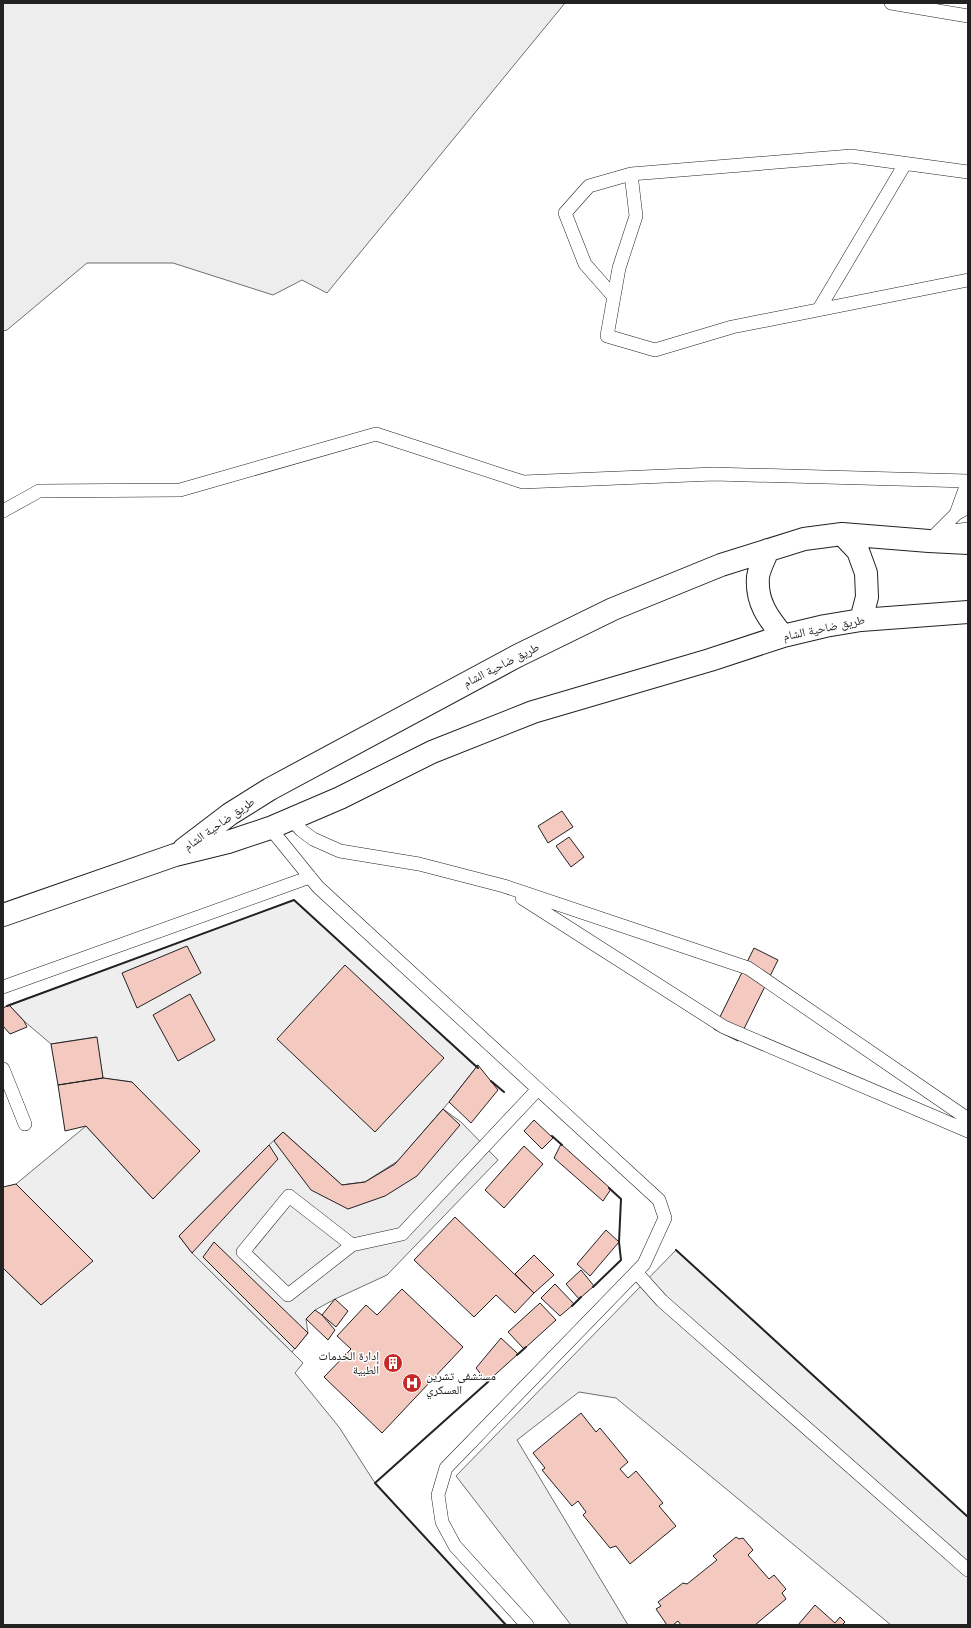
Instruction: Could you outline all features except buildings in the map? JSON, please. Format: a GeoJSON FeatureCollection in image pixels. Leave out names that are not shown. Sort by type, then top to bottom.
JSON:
{"type":"FeatureCollection","features":[{"type":"Feature","properties":{"kind":"main road","name":"طريق ضاحية الشام"},"geometry":{"type":"LineString","coordinates":[[175,856],[230,814],[270,789],[517,656],[613,609],[721,565],[804,539],[842,534],[933,537],[968,543]]}},
{"type":"Feature","properties":{"kind":"main road"},"geometry":{"type":"LineString","coordinates":[[842,534],[858,551],[866,573],[868,597],[862,620]]}},
{"type":"Feature","properties":{"kind":"main road"},"geometry":{"type":"LineString","coordinates":[[768,550],[758,576],[760,598],[769,619],[783,636]]}},
{"type":"Feature","properties":{"kind":"main road","name":"طريق ضاحية الشام"},"geometry":{"type":"LineString","coordinates":[[175,856],[228,842],[270,828],[340,798],[432,752],[533,712],[710,660],[783,636],[862,620],[968,612]]}},
{"type":"Feature","properties":{"kind":"main road"},"geometry":{"type":"LineString","coordinates":[[3,915],[175,856]]}},
{"type":"Feature","properties":{"kind":"lane"},"geometry":{"type":"LineString","coordinates":[[891,3],[968,16]]}},
{"type":"Feature","properties":{"kind":"lane"},"geometry":{"type":"LineString","coordinates":[[614,297],[585,264],[566,213],[589,186],[631,174],[851,156],[968,172]]}},
{"type":"Feature","properties":{"kind":"lane"},"geometry":{"type":"LineString","coordinates":[[819,309],[905,164]]}},
{"type":"Feature","properties":{"kind":"lane"},"geometry":{"type":"LineString","coordinates":[[631,174],[636,216],[619,268],[607,336],[655,350],[732,326],[968,280]]}},
{"type":"Feature","properties":{"kind":"lane"},"geometry":{"type":"LineString","coordinates":[[3,511],[39,492],[180,490],[376,434],[524,482],[714,474],[968,481],[956,514]]}},
{"type":"Feature","properties":{"kind":"lane"},"geometry":{"type":"LineString","coordinates":[[933,537],[956,514],[968,507]]}},
{"type":"Feature","properties":{"kind":"lane"},"geometry":{"type":"LineString","coordinates":[[933,537],[968,529]]}},
{"type":"Feature","properties":{"kind":"lane"},"geometry":{"type":"LineString","coordinates":[[291,819],[301,830],[313,839],[340,851],[419,864],[504,886],[748,968],[968,1119]]}},
{"type":"Feature","properties":{"kind":"lane"},"geometry":{"type":"LineString","coordinates":[[270,828],[324,892],[659,1200],[665,1218],[644,1264],[446,1468],[438,1495],[442,1522],[455,1546],[527,1625]]}},
{"type":"Feature","properties":{"kind":"lane"},"geometry":{"type":"LineString","coordinates":[[3,987],[310,877]]}},
{"type":"Feature","properties":{"kind":"lane"},"geometry":{"type":"LineString","coordinates":[[504,886],[724,1027],[968,1131]]}},
{"type":"Feature","properties":{"kind":"lane"},"geometry":{"type":"LineString","coordinates":[[3,1069],[25,1124]]}},
{"type":"Feature","properties":{"kind":"lane"},"geometry":{"type":"LineString","coordinates":[[352,1245],[289,1196],[243,1252],[288,1295],[352,1245],[402,1234],[538,1089]]}},
{"type":"Feature","properties":{"kind":"lane"},"geometry":{"type":"LineString","coordinates":[[636,1272],[662,1301],[968,1570]]}},
{"type":"Feature","properties":{"kind":"shaded area"},"geometry":{"type":"Polygon","coordinates":[[[3,3],[565,3],[327,293],[302,280],[273,295],[173,263],[87,263],[7,330],[3,331],[3,3]]]}},
{"type":"Feature","properties":{"kind":"shaded area"},"geometry":{"type":"Polygon","coordinates":[[[294,900],[475,1066],[478,1065],[449,1102],[398,1161],[365,1182],[342,1185],[192,1253],[303,1363],[295,1373],[339,1427],[375,1483],[506,1625],[3,1625],[3,1268],[41,1305],[92,1261],[16,1184],[86,1126],[153,1199],[199,1151],[132,1082],[103,1078],[96,1037],[51,1044],[24,1021],[9,1005],[294,900]]]}},
{"type":"Feature","properties":{"kind":"shaded area"},"geometry":{"type":"Polygon","coordinates":[[[443,1109],[461,1122],[498,1160],[387,1275],[315,1310],[306,1319],[308,1333],[292,1352],[192,1253],[179,1236],[283,1132],[342,1185],[365,1182],[398,1161],[443,1109]]]}},
{"type":"Feature","properties":{"kind":"shaded area"},"geometry":{"type":"Polygon","coordinates":[[[676,1250],[968,1517],[968,1625],[891,1625],[616,1398],[579,1392],[517,1440],[628,1625],[571,1625],[456,1476],[676,1250]]]}},
{"type":"Feature","properties":{"kind":"wall"},"geometry":{"type":"LineString","coordinates":[[7,1006],[294,900],[478,1068]]}},
{"type":"Feature","properties":{"kind":"wall"},"geometry":{"type":"LineString","coordinates":[[491,1081],[504,1092]]}},
{"type":"Feature","properties":{"kind":"wall"},"geometry":{"type":"LineString","coordinates":[[552,1136],[562,1145]]}},
{"type":"Feature","properties":{"kind":"wall"},"geometry":{"type":"LineString","coordinates":[[593,1287],[621,1260],[619,1242],[621,1199],[609,1188]]}},
{"type":"Feature","properties":{"kind":"wall"},"geometry":{"type":"LineString","coordinates":[[676,1250],[968,1517]]}},
{"type":"Feature","properties":{"kind":"wall"},"geometry":{"type":"LineString","coordinates":[[572,1306],[581,1297]]}},
{"type":"Feature","properties":{"kind":"wall"},"geometry":{"type":"LineString","coordinates":[[517,1355],[526,1347]]}},
{"type":"Feature","properties":{"kind":"wall"},"geometry":{"type":"LineString","coordinates":[[489,1381],[375,1483],[506,1625]]}},
{"type":"Feature","properties":{"kind":"place","name":"إدارة الخدمات الطبية"},"geometry":{"type":"Point","coordinates":[393,1363]}},
{"type":"Feature","properties":{"kind":"place","name":"مستشفى تشرين العسكري"},"geometry":{"type":"Point","coordinates":[412,1383]}}]}
